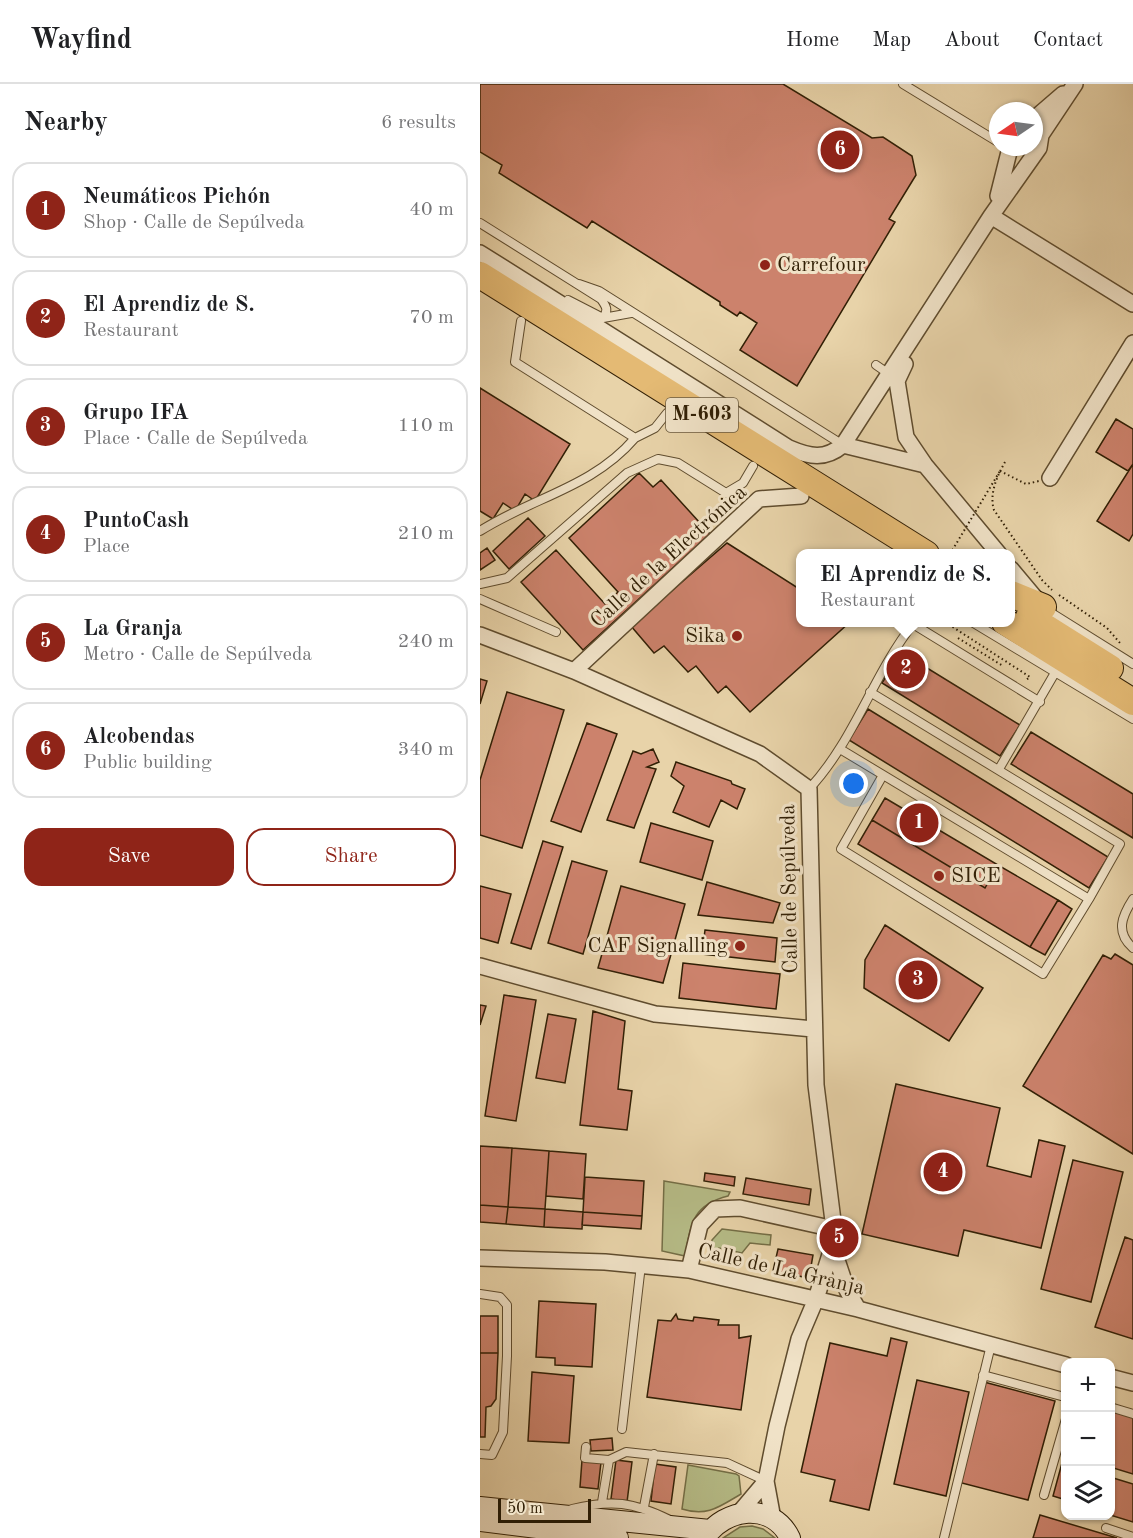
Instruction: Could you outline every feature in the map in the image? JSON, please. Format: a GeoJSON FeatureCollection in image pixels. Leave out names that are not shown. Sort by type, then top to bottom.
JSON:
{"type":"FeatureCollection","features":[{"type":"Feature","properties":{"kind":"highway","name":"M-603"},"geometry":{"type":"LineString","coordinates":[[480,275],[918,549]]}},
{"type":"Feature","properties":{"kind":"highway","name":"M-603"},"geometry":{"type":"LineString","coordinates":[[480,295],[886,549]]}},
{"type":"Feature","properties":{"kind":"highway"},"geometry":{"type":"LineString","coordinates":[[1015,596],[1043,607]]}},
{"type":"Feature","properties":{"kind":"highway"},"geometry":{"type":"LineString","coordinates":[[1015,609],[1133,683]]}},
{"type":"Feature","properties":{"kind":"highway"},"geometry":{"type":"LineString","coordinates":[[1013,627],[1133,702]]}},
{"type":"Feature","properties":{"kind":"street"},"geometry":{"type":"LineString","coordinates":[[1043,118],[1075,84]]}},
{"type":"Feature","properties":{"kind":"street"},"geometry":{"type":"LineString","coordinates":[[992,216],[1005,177],[1004,156]]}},
{"type":"Feature","properties":{"kind":"street"},"geometry":{"type":"LineString","coordinates":[[480,251],[789,448],[812,457],[833,454],[843,445],[1031,156]]}},
{"type":"Feature","properties":{"kind":"street"},"geometry":{"type":"LineString","coordinates":[[992,216],[1133,304]]}},
{"type":"Feature","properties":{"kind":"street"},"geometry":{"type":"LineString","coordinates":[[925,321],[897,381],[906,437],[995,549]]}},
{"type":"Feature","properties":{"kind":"street"},"geometry":{"type":"LineString","coordinates":[[1050,478],[1133,343]]}},
{"type":"Feature","properties":{"kind":"street"},"geometry":{"type":"LineString","coordinates":[[843,445],[926,465]]}},
{"type":"Feature","properties":{"kind":"street","name":"Calle de la Electrónica"},"geometry":{"type":"LineString","coordinates":[[574,671],[759,499],[801,496]]}},
{"type":"Feature","properties":{"kind":"street"},"geometry":{"type":"LineString","coordinates":[[1015,574],[1043,607]]}},
{"type":"Feature","properties":{"kind":"street","name":"Calle de Sepúlveda"},"geometry":{"type":"LineString","coordinates":[[480,634],[574,671],[760,754],[809,789],[816,1085],[834,1229],[832,1245],[816,1299],[799,1339],[766,1481],[773,1519]]}},
{"type":"Feature","properties":{"kind":"street"},"geometry":{"type":"LineString","coordinates":[[480,966],[654,1014],[813,1029]]}},
{"type":"Feature","properties":{"kind":"street"},"geometry":{"type":"LineString","coordinates":[[689,1270],[700,1225],[715,1209],[740,1208],[834,1229]]}},
{"type":"Feature","properties":{"kind":"street","name":"Calle de Sepúlveda"},"geometry":{"type":"LineString","coordinates":[[832,1245],[847,1290],[858,1309]]}},
{"type":"Feature","properties":{"kind":"street","name":"Calle de La Granja"},"geometry":{"type":"LineString","coordinates":[[480,1258],[641,1265],[689,1270],[858,1309],[1061,1364]]}},
{"type":"Feature","properties":{"kind":"street"},"geometry":{"type":"LineString","coordinates":[[1115,1378],[1133,1383]]}},
{"type":"Feature","properties":{"kind":"street","name":"Calle de Sepúlveda"},"geometry":{"type":"LineString","coordinates":[[739,1513],[766,1481]]}},
{"type":"Feature","properties":{"kind":"street"},"geometry":{"type":"LineString","coordinates":[[480,1507],[685,1527],[707,1534],[723,1519],[739,1513],[762,1514],[773,1519],[790,1536]]}},
{"type":"Feature","properties":{"kind":"street"},"geometry":{"type":"LineString","coordinates":[[480,1521],[618,1538]]}},
{"type":"Feature","properties":{"kind":"lane"},"geometry":{"type":"LineString","coordinates":[[903,84],[989,138]]}},
{"type":"Feature","properties":{"kind":"lane"},"geometry":{"type":"LineString","coordinates":[[480,223],[601,299],[607,312],[603,318]]}},
{"type":"Feature","properties":{"kind":"lane"},"geometry":{"type":"LineString","coordinates":[[480,251],[603,318],[631,313]]}},
{"type":"Feature","properties":{"kind":"lane"},"geometry":{"type":"LineString","coordinates":[[579,284],[599,291],[843,445]]}},
{"type":"Feature","properties":{"kind":"lane"},"geometry":{"type":"LineString","coordinates":[[521,321],[514,362],[635,438]]}},
{"type":"Feature","properties":{"kind":"lane"},"geometry":{"type":"LineString","coordinates":[[876,365],[890,374]]}},
{"type":"Feature","properties":{"kind":"lane"},"geometry":{"type":"LineString","coordinates":[[480,531],[577,485],[621,454],[635,438],[655,428],[667,413]]}},
{"type":"Feature","properties":{"kind":"lane"},"geometry":{"type":"LineString","coordinates":[[480,584],[507,578],[627,474],[658,459],[678,463],[726,493],[743,483],[753,466]]}},
{"type":"Feature","properties":{"kind":"lane"},"geometry":{"type":"LineString","coordinates":[[480,599],[556,632]]}},
{"type":"Feature","properties":{"kind":"lane"},"geometry":{"type":"LineString","coordinates":[[1043,607],[1133,664]]}},
{"type":"Feature","properties":{"kind":"lane"},"geometry":{"type":"LineString","coordinates":[[809,789],[831,765],[870,692],[912,627]]}},
{"type":"Feature","properties":{"kind":"lane"},"geometry":{"type":"LineString","coordinates":[[919,627],[1040,702]]}},
{"type":"Feature","properties":{"kind":"lane"},"geometry":{"type":"LineString","coordinates":[[981,627],[1133,719]]}},
{"type":"Feature","properties":{"kind":"lane"},"geometry":{"type":"LineString","coordinates":[[999,769],[1056,671]]}},
{"type":"Feature","properties":{"kind":"lane"},"geometry":{"type":"LineString","coordinates":[[870,692],[1120,844],[1043,974],[841,849],[883,775]]}},
{"type":"Feature","properties":{"kind":"lane"},"geometry":{"type":"LineString","coordinates":[[840,749],[1089,899]]}},
{"type":"Feature","properties":{"kind":"lane"},"geometry":{"type":"LineString","coordinates":[[1133,899],[1122,916],[1121,931],[1133,948]]}},
{"type":"Feature","properties":{"kind":"lane"},"geometry":{"type":"LineString","coordinates":[[622,1429],[641,1265]]}},
{"type":"Feature","properties":{"kind":"lane"},"geometry":{"type":"LineString","coordinates":[[480,1294],[500,1297],[507,1305],[507,1356],[503,1432],[492,1455],[480,1454]]}},
{"type":"Feature","properties":{"kind":"lane"},"geometry":{"type":"LineString","coordinates":[[944,1538],[991,1345]]}},
{"type":"Feature","properties":{"kind":"lane"},"geometry":{"type":"LineString","coordinates":[[983,1375],[1060,1396]]}},
{"type":"Feature","properties":{"kind":"lane"},"geometry":{"type":"LineString","coordinates":[[1115,1409],[1133,1414]]}},
{"type":"Feature","properties":{"kind":"lane"},"geometry":{"type":"LineString","coordinates":[[1044,1495],[1061,1433]]}},
{"type":"Feature","properties":{"kind":"lane"},"geometry":{"type":"LineString","coordinates":[[586,1447],[585,1458],[609,1461],[626,1452],[727,1463],[766,1481]]}},
{"type":"Feature","properties":{"kind":"lane"},"geometry":{"type":"LineString","coordinates":[[644,1507],[654,1454]]}},
{"type":"Feature","properties":{"kind":"lane"},"geometry":{"type":"LineString","coordinates":[[602,1502],[609,1461]]}},
{"type":"Feature","properties":{"kind":"lane"},"geometry":{"type":"LineString","coordinates":[[558,1513],[602,1502],[644,1507],[685,1527]]}},
{"type":"Feature","properties":{"kind":"lane"},"geometry":{"type":"LineString","coordinates":[[1106,1528],[1133,1537]]}},
{"type":"Feature","properties":{"kind":"path"},"geometry":{"type":"LineString","coordinates":[[953,549],[1005,462]]}},
{"type":"Feature","properties":{"kind":"path"},"geometry":{"type":"LineString","coordinates":[[1000,471],[1026,483],[1050,478]]}},
{"type":"Feature","properties":{"kind":"path"},"geometry":{"type":"LineString","coordinates":[[1000,471],[991,502],[994,510],[1042,580],[1061,597],[1107,628],[1124,651]]}},
{"type":"Feature","properties":{"kind":"path"},"geometry":{"type":"LineString","coordinates":[[953,627],[1030,676],[1027,681],[958,638]]}},
{"type":"Feature","properties":{"kind":"green space"},"geometry":{"type":"Polygon","coordinates":[[[664,1181],[730,1192],[728,1196],[707,1205],[695,1217],[685,1256],[662,1251],[664,1181]]]}},
{"type":"Feature","properties":{"kind":"green space"},"geometry":{"type":"Polygon","coordinates":[[[722,1229],[771,1235],[770,1245],[750,1243],[742,1253],[719,1248],[712,1253],[712,1240],[722,1229]]]}},
{"type":"Feature","properties":{"kind":"green space"},"geometry":{"type":"Polygon","coordinates":[[[688,1465],[736,1474],[739,1476],[741,1494],[719,1507],[706,1511],[682,1509],[688,1465]]]}},
{"type":"Feature","properties":{"kind":"green space"},"geometry":{"type":"Polygon","coordinates":[[[752,1526],[763,1529],[775,1538],[723,1538],[740,1527],[752,1526]]]}},
{"type":"Feature","properties":{"kind":"building","name":"Carrefour"},"geometry":{"type":"Polygon","coordinates":[[[480,84],[783,84],[872,138],[883,137],[912,156],[916,175],[889,219],[895,222],[797,386],[740,350],[757,323],[740,312],[737,316],[720,305],[720,302],[592,221],[587,228],[499,173],[502,165],[480,152],[480,84]]]}},
{"type":"Feature","properties":{"kind":"building"},"geometry":{"type":"Polygon","coordinates":[[[480,388],[570,444],[535,501],[525,494],[515,511],[503,503],[493,519],[480,511],[480,388]]]}},
{"type":"Feature","properties":{"kind":"building"},"geometry":{"type":"Polygon","coordinates":[[[1116,419],[1133,429],[1133,464],[1128,471],[1096,452],[1116,419]]]}},
{"type":"Feature","properties":{"kind":"building"},"geometry":{"type":"Polygon","coordinates":[[[1133,464],[1133,534],[1129,541],[1097,521],[1133,464]]]}},
{"type":"Feature","properties":{"kind":"building"},"geometry":{"type":"Polygon","coordinates":[[[639,473],[653,487],[661,480],[710,534],[583,650],[521,582],[556,550],[605,604],[618,592],[569,538],[639,473]]]}},
{"type":"Feature","properties":{"kind":"building"},"geometry":{"type":"Polygon","coordinates":[[[528,518],[545,536],[509,569],[493,551],[528,518]]]}},
{"type":"Feature","properties":{"kind":"building","name":"Sika"},"geometry":{"type":"Polygon","coordinates":[[[727,543],[796,587],[796,627],[844,627],[750,712],[726,686],[718,693],[696,666],[688,672],[664,646],[654,653],[631,626],[727,543]]]}},
{"type":"Feature","properties":{"kind":"building"},"geometry":{"type":"Polygon","coordinates":[[[487,548],[495,560],[480,570],[480,553],[487,548]]]}},
{"type":"Feature","properties":{"kind":"building"},"geometry":{"type":"Polygon","coordinates":[[[901,652],[1020,725],[1000,756],[882,683],[901,652]]]}},
{"type":"Feature","properties":{"kind":"building"},"geometry":{"type":"Polygon","coordinates":[[[480,679],[487,681],[480,704],[480,679]]]}},
{"type":"Feature","properties":{"kind":"building"},"geometry":{"type":"Polygon","coordinates":[[[507,692],[564,710],[522,848],[480,835],[480,780],[507,692]]]}},
{"type":"Feature","properties":{"kind":"building"},"geometry":{"type":"Polygon","coordinates":[[[868,709],[1108,857],[1089,888],[849,740],[868,709]]]}},
{"type":"Feature","properties":{"kind":"building"},"geometry":{"type":"Polygon","coordinates":[[[587,723],[617,734],[581,832],[551,821],[587,723]]]}},
{"type":"Feature","properties":{"kind":"building"},"geometry":{"type":"Polygon","coordinates":[[[1031,732],[1133,794],[1133,838],[1011,764],[1031,732]]]}},
{"type":"Feature","properties":{"kind":"building"},"geometry":{"type":"Polygon","coordinates":[[[653,749],[659,762],[647,767],[656,769],[634,828],[607,820],[633,751],[641,754],[653,749]]]}},
{"type":"Feature","properties":{"kind":"building"},"geometry":{"type":"Polygon","coordinates":[[[676,762],[731,781],[732,784],[745,789],[737,809],[721,800],[709,827],[673,812],[684,786],[671,776],[676,762]]]}},
{"type":"Feature","properties":{"kind":"building"},"geometry":{"type":"Polygon","coordinates":[[[885,798],[998,865],[985,888],[872,820],[885,798]]]}},
{"type":"Feature","properties":{"kind":"building","name":"SICE"},"geometry":{"type":"Polygon","coordinates":[[[872,820],[985,888],[998,865],[1058,900],[1030,947],[858,844],[872,820]]]}},
{"type":"Feature","properties":{"kind":"building"},"geometry":{"type":"Polygon","coordinates":[[[651,823],[713,841],[702,880],[640,862],[651,823]]]}},
{"type":"Feature","properties":{"kind":"building"},"geometry":{"type":"Polygon","coordinates":[[[543,841],[563,847],[531,949],[511,943],[543,841]]]}},
{"type":"Feature","properties":{"kind":"building"},"geometry":{"type":"Polygon","coordinates":[[[572,861],[607,871],[583,954],[548,943],[572,861]]]}},
{"type":"Feature","properties":{"kind":"building"},"geometry":{"type":"Polygon","coordinates":[[[707,882],[780,903],[773,923],[698,915],[707,882]]]}},
{"type":"Feature","properties":{"kind":"building"},"geometry":{"type":"Polygon","coordinates":[[[480,886],[511,894],[498,943],[480,938],[480,886]]]}},
{"type":"Feature","properties":{"kind":"building"},"geometry":{"type":"Polygon","coordinates":[[[621,886],[685,904],[663,983],[598,968],[621,886]]]}},
{"type":"Feature","properties":{"kind":"building"},"geometry":{"type":"Polygon","coordinates":[[[1058,900],[1072,909],[1045,955],[1030,947],[1058,900]]]}},
{"type":"Feature","properties":{"kind":"building"},"geometry":{"type":"Polygon","coordinates":[[[885,925],[983,988],[949,1041],[864,988],[865,960],[885,925]]]}},
{"type":"Feature","properties":{"kind":"building","name":"CAF Signalling"},"geometry":{"type":"Polygon","coordinates":[[[705,930],[777,938],[775,962],[702,954],[705,930]]]}},
{"type":"Feature","properties":{"kind":"building"},"geometry":{"type":"Polygon","coordinates":[[[1115,954],[1133,965],[1133,1154],[1023,1086],[1103,955],[1111,959],[1115,954]]]}},
{"type":"Feature","properties":{"kind":"building"},"geometry":{"type":"Polygon","coordinates":[[[683,963],[780,974],[776,1009],[679,998],[683,963]]]}},
{"type":"Feature","properties":{"kind":"building"},"geometry":{"type":"Polygon","coordinates":[[[504,995],[536,1000],[516,1121],[485,1116],[504,995]]]}},
{"type":"Feature","properties":{"kind":"building"},"geometry":{"type":"Polygon","coordinates":[[[480,1005],[486,1006],[480,1025],[480,1005]]]}},
{"type":"Feature","properties":{"kind":"building"},"geometry":{"type":"Polygon","coordinates":[[[593,1011],[625,1021],[618,1089],[632,1091],[627,1130],[580,1125],[593,1011]]]}},
{"type":"Feature","properties":{"kind":"building"},"geometry":{"type":"Polygon","coordinates":[[[548,1014],[576,1019],[565,1083],[536,1078],[548,1014]]]}},
{"type":"Feature","properties":{"kind":"building"},"geometry":{"type":"Polygon","coordinates":[[[896,1084],[1000,1108],[987,1166],[1031,1177],[1039,1140],[1065,1146],[1041,1248],[964,1230],[958,1256],[862,1234],[896,1084]]]}},
{"type":"Feature","properties":{"kind":"building"},"geometry":{"type":"Polygon","coordinates":[[[480,1146],[512,1148],[508,1207],[480,1205],[480,1146]]]}},
{"type":"Feature","properties":{"kind":"building"},"geometry":{"type":"Polygon","coordinates":[[[512,1148],[549,1151],[545,1209],[508,1207],[512,1148]]]}},
{"type":"Feature","properties":{"kind":"building"},"geometry":{"type":"Polygon","coordinates":[[[549,1151],[586,1154],[583,1199],[546,1196],[549,1151]]]}},
{"type":"Feature","properties":{"kind":"building"},"geometry":{"type":"Polygon","coordinates":[[[1073,1160],[1123,1172],[1091,1302],[1041,1289],[1073,1160]]]}},
{"type":"Feature","properties":{"kind":"building"},"geometry":{"type":"Polygon","coordinates":[[[705,1173],[735,1177],[734,1186],[704,1181],[705,1173]]]}},
{"type":"Feature","properties":{"kind":"building"},"geometry":{"type":"Polygon","coordinates":[[[585,1177],[644,1181],[642,1216],[583,1212],[585,1177]]]}},
{"type":"Feature","properties":{"kind":"building"},"geometry":{"type":"Polygon","coordinates":[[[746,1178],[811,1189],[809,1205],[743,1194],[746,1178]]]}},
{"type":"Feature","properties":{"kind":"building"},"geometry":{"type":"Polygon","coordinates":[[[480,1205],[508,1207],[506,1224],[480,1222],[480,1205]]]}},
{"type":"Feature","properties":{"kind":"building"},"geometry":{"type":"Polygon","coordinates":[[[508,1207],[545,1209],[544,1227],[506,1224],[508,1207]]]}},
{"type":"Feature","properties":{"kind":"building"},"geometry":{"type":"Polygon","coordinates":[[[545,1209],[583,1212],[582,1229],[544,1227],[545,1209]]]}},
{"type":"Feature","properties":{"kind":"building"},"geometry":{"type":"Polygon","coordinates":[[[583,1212],[642,1216],[641,1229],[582,1225],[583,1212]]]}},
{"type":"Feature","properties":{"kind":"building"},"geometry":{"type":"Polygon","coordinates":[[[1125,1237],[1133,1240],[1133,1339],[1095,1327],[1125,1237]]]}},
{"type":"Feature","properties":{"kind":"building"},"geometry":{"type":"Polygon","coordinates":[[[778,1249],[813,1255],[809,1278],[773,1271],[778,1249]]]}},
{"type":"Feature","properties":{"kind":"building"},"geometry":{"type":"Polygon","coordinates":[[[539,1301],[596,1304],[592,1367],[555,1365],[555,1358],[536,1357],[539,1301]]]}},
{"type":"Feature","properties":{"kind":"building"},"geometry":{"type":"Polygon","coordinates":[[[676,1314],[678,1319],[693,1321],[694,1317],[719,1320],[718,1325],[739,1325],[739,1338],[751,1336],[741,1410],[647,1397],[658,1320],[671,1321],[676,1314]]]}},
{"type":"Feature","properties":{"kind":"building"},"geometry":{"type":"Polygon","coordinates":[[[480,1316],[498,1316],[498,1353],[480,1353],[480,1316]]]}},
{"type":"Feature","properties":{"kind":"building"},"geometry":{"type":"Polygon","coordinates":[[[891,1338],[907,1342],[869,1510],[830,1501],[835,1480],[801,1472],[830,1343],[887,1356],[891,1338]]]}},
{"type":"Feature","properties":{"kind":"building"},"geometry":{"type":"Polygon","coordinates":[[[480,1353],[498,1353],[496,1399],[491,1406],[486,1407],[485,1437],[480,1437],[480,1353]]]}},
{"type":"Feature","properties":{"kind":"building"},"geometry":{"type":"Polygon","coordinates":[[[532,1372],[574,1376],[569,1443],[528,1441],[532,1372]]]}},
{"type":"Feature","properties":{"kind":"building"},"geometry":{"type":"Polygon","coordinates":[[[917,1380],[969,1392],[946,1496],[894,1484],[917,1380]]]}},
{"type":"Feature","properties":{"kind":"building"},"geometry":{"type":"Polygon","coordinates":[[[984,1382],[1055,1401],[1028,1500],[958,1482],[984,1382]]]}},
{"type":"Feature","properties":{"kind":"building"},"geometry":{"type":"Polygon","coordinates":[[[1115,1412],[1133,1417],[1133,1474],[1115,1469],[1115,1412]]]}},
{"type":"Feature","properties":{"kind":"building"},"geometry":{"type":"Polygon","coordinates":[[[612,1438],[613,1450],[591,1451],[590,1440],[612,1438]]]}},
{"type":"Feature","properties":{"kind":"building"},"geometry":{"type":"Polygon","coordinates":[[[582,1460],[601,1462],[598,1489],[580,1487],[582,1460]]]}},
{"type":"Feature","properties":{"kind":"building"},"geometry":{"type":"Polygon","coordinates":[[[616,1460],[632,1462],[627,1502],[611,1499],[616,1460]]]}},
{"type":"Feature","properties":{"kind":"building"},"geometry":{"type":"Polygon","coordinates":[[[655,1464],[676,1467],[671,1504],[651,1501],[655,1464]]]}},
{"type":"Feature","properties":{"kind":"building"},"geometry":{"type":"Polygon","coordinates":[[[1061,1467],[1061,1498],[1053,1496],[1061,1467]]]}},
{"type":"Feature","properties":{"kind":"building"},"geometry":{"type":"Polygon","coordinates":[[[1115,1479],[1133,1484],[1133,1522],[1115,1517],[1115,1479]]]}},
{"type":"Feature","properties":{"kind":"building"},"geometry":{"type":"Polygon","coordinates":[[[1040,1515],[1117,1538],[1033,1538],[1040,1515]]]}},
{"type":"Feature","properties":{"kind":"place","name":"Alcobendas"},"geometry":{"type":"Point","coordinates":[840,150]}},
{"type":"Feature","properties":{"kind":"place","name":"Carrefour"},"geometry":{"type":"Point","coordinates":[765,265]}},
{"type":"Feature","properties":{"kind":"place","name":"Sika"},"geometry":{"type":"Point","coordinates":[737,636]}},
{"type":"Feature","properties":{"kind":"place","name":"El Aprendiz de S."},"geometry":{"type":"Point","coordinates":[906,669]}},
{"type":"Feature","properties":{"kind":"place","name":"Neumáticos Pichón"},"geometry":{"type":"Point","coordinates":[919,823]}},
{"type":"Feature","properties":{"kind":"place","name":"SICE"},"geometry":{"type":"Point","coordinates":[939,876]}},
{"type":"Feature","properties":{"kind":"place","name":"CAF Signalling"},"geometry":{"type":"Point","coordinates":[740,946]}},
{"type":"Feature","properties":{"kind":"place","name":"Grupo IFA"},"geometry":{"type":"Point","coordinates":[918,980]}},
{"type":"Feature","properties":{"kind":"place","name":"PuntoCash"},"geometry":{"type":"Point","coordinates":[943,1172]}},
{"type":"Feature","properties":{"kind":"place","name":"La Granja"},"geometry":{"type":"Point","coordinates":[839,1238]}}]}
